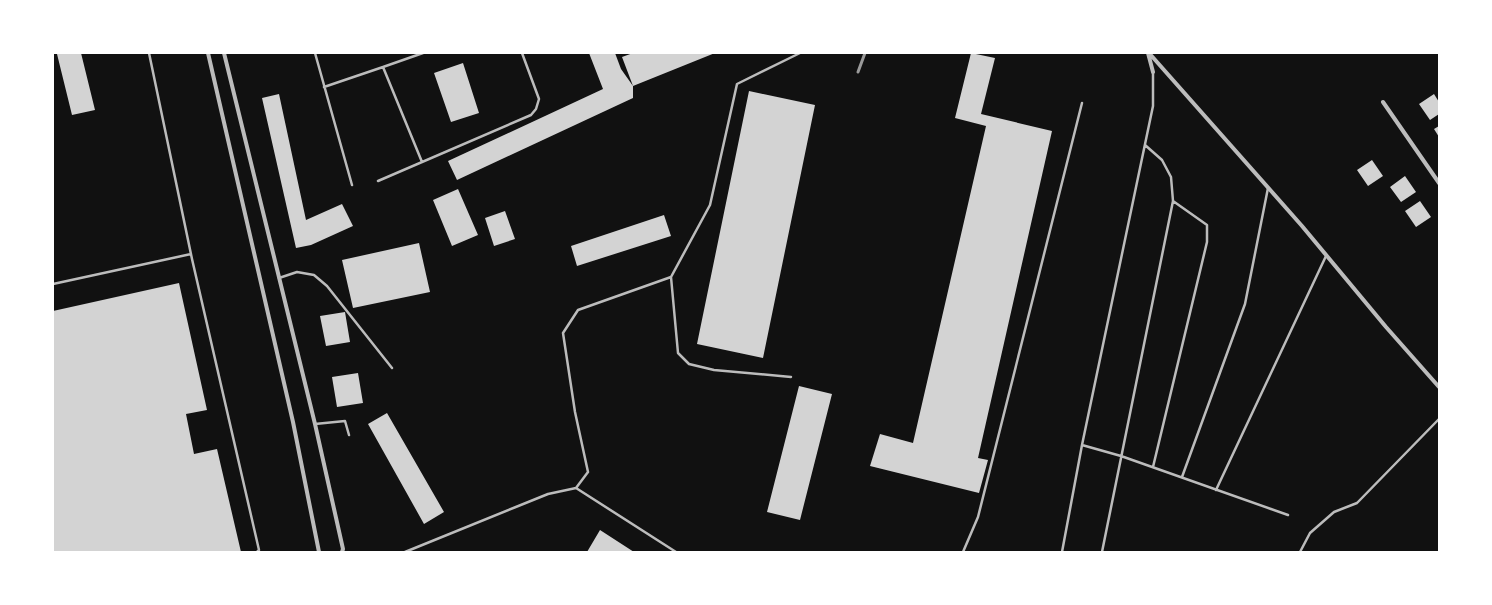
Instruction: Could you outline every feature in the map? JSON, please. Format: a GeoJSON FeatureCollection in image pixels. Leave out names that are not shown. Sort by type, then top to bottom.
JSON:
{"type":"FeatureCollection","features":[{"type":"Feature","properties":{"kind":"street"},"geometry":{"type":"LineString","coordinates":[[208,53],[293,422],[319,552]]}},
{"type":"Feature","properties":{"kind":"street"},"geometry":{"type":"LineString","coordinates":[[224,53],[315,424],[343,549],[342,552]]}},
{"type":"Feature","properties":{"kind":"street"},"geometry":{"type":"LineString","coordinates":[[1149,53],[1153,72]]}},
{"type":"Feature","properties":{"kind":"street"},"geometry":{"type":"LineString","coordinates":[[1149,53],[1268,188],[1439,387]]}},
{"type":"Feature","properties":{"kind":"street"},"geometry":{"type":"LineString","coordinates":[[1383,102],[1439,184]]}},
{"type":"Feature","properties":{"kind":"lane"},"geometry":{"type":"LineString","coordinates":[[149,53],[191,254],[259,550],[257,552]]}},
{"type":"Feature","properties":{"kind":"lane"},"geometry":{"type":"LineString","coordinates":[[315,53],[352,185]]}},
{"type":"Feature","properties":{"kind":"lane"},"geometry":{"type":"LineString","coordinates":[[324,86],[423,53]]}},
{"type":"Feature","properties":{"kind":"lane"},"geometry":{"type":"LineString","coordinates":[[378,181],[531,115],[536,109],[539,99],[522,53]]}},
{"type":"Feature","properties":{"kind":"lane"},"geometry":{"type":"LineString","coordinates":[[791,377],[714,370],[689,364],[678,353],[671,277],[710,205],[737,84],[800,53]]}},
{"type":"Feature","properties":{"kind":"lane"},"geometry":{"type":"LineString","coordinates":[[382,67],[422,162]]}},
{"type":"Feature","properties":{"kind":"lane"},"geometry":{"type":"LineString","coordinates":[[1062,552],[1082,445],[1153,106],[1153,72]]}},
{"type":"Feature","properties":{"kind":"lane"},"geometry":{"type":"LineString","coordinates":[[963,552],[978,517],[1082,103]]}},
{"type":"Feature","properties":{"kind":"lane"},"geometry":{"type":"LineString","coordinates":[[1102,552],[1173,201],[1171,177],[1162,160],[1144,145]]}},
{"type":"Feature","properties":{"kind":"lane"},"geometry":{"type":"LineString","coordinates":[[1182,478],[1245,304],[1268,188]]}},
{"type":"Feature","properties":{"kind":"lane"},"geometry":{"type":"LineString","coordinates":[[1153,468],[1207,242],[1207,225],[1173,201]]}},
{"type":"Feature","properties":{"kind":"lane"},"geometry":{"type":"LineString","coordinates":[[53,284],[191,254]]}},
{"type":"Feature","properties":{"kind":"lane"},"geometry":{"type":"LineString","coordinates":[[1216,490],[1326,256]]}},
{"type":"Feature","properties":{"kind":"lane"},"geometry":{"type":"LineString","coordinates":[[278,278],[297,272],[314,276],[327,286],[392,368]]}},
{"type":"Feature","properties":{"kind":"lane"},"geometry":{"type":"LineString","coordinates":[[405,552],[548,494],[576,488],[588,472],[575,412],[563,333],[578,310],[671,277]]}},
{"type":"Feature","properties":{"kind":"lane"},"geometry":{"type":"LineString","coordinates":[[1300,552],[1310,533],[1334,512],[1357,503],[1439,418]]}},
{"type":"Feature","properties":{"kind":"lane"},"geometry":{"type":"LineString","coordinates":[[315,424],[345,421],[349,435]]}},
{"type":"Feature","properties":{"kind":"lane"},"geometry":{"type":"LineString","coordinates":[[1082,445],[1121,456],[1288,515]]}},
{"type":"Feature","properties":{"kind":"lane"},"geometry":{"type":"LineString","coordinates":[[576,488],[676,552]]}},
{"type":"Feature","properties":{"kind":"building"},"geometry":{"type":"Polygon","coordinates":[[[81,53],[95,110],[72,115],[57,54],[81,53]]]}},
{"type":"Feature","properties":{"kind":"building"},"geometry":{"type":"Polygon","coordinates":[[[589,53],[615,53],[621,69],[633,86],[633,98],[457,180],[448,161],[603,89],[589,53]]]}},
{"type":"Feature","properties":{"kind":"building"},"geometry":{"type":"Polygon","coordinates":[[[633,53],[715,53],[633,86],[622,57],[633,53]]]}},
{"type":"Feature","properties":{"kind":"building"},"geometry":{"type":"Polygon","coordinates":[[[971,53],[995,58],[981,114],[1052,131],[978,458],[988,460],[979,493],[870,466],[880,434],[913,443],[986,126],[955,118],[971,53]]]}},
{"type":"Feature","properties":{"kind":"building"},"geometry":{"type":"Polygon","coordinates":[[[463,63],[479,113],[451,122],[434,73],[463,63]]]}},
{"type":"Feature","properties":{"kind":"building"},"geometry":{"type":"Polygon","coordinates":[[[749,91],[815,105],[763,358],[697,344],[749,91]]]}},
{"type":"Feature","properties":{"kind":"building"},"geometry":{"type":"Polygon","coordinates":[[[279,94],[306,220],[342,204],[353,226],[311,245],[296,248],[262,98],[279,94]]]}},
{"type":"Feature","properties":{"kind":"building"},"geometry":{"type":"Polygon","coordinates":[[[1434,94],[1439,102],[1439,114],[1430,120],[1419,104],[1434,94]]]}},
{"type":"Feature","properties":{"kind":"building"},"geometry":{"type":"Polygon","coordinates":[[[1439,126],[1439,137],[1434,129],[1439,126]]]}},
{"type":"Feature","properties":{"kind":"building"},"geometry":{"type":"Polygon","coordinates":[[[1372,160],[1383,176],[1368,186],[1357,170],[1372,160]]]}},
{"type":"Feature","properties":{"kind":"building"},"geometry":{"type":"Polygon","coordinates":[[[1405,176],[1416,192],[1401,202],[1390,187],[1405,176]]]}},
{"type":"Feature","properties":{"kind":"building"},"geometry":{"type":"Polygon","coordinates":[[[458,189],[478,235],[452,246],[433,200],[458,189]]]}},
{"type":"Feature","properties":{"kind":"building"},"geometry":{"type":"Polygon","coordinates":[[[1420,201],[1431,217],[1416,227],[1405,211],[1420,201]]]}},
{"type":"Feature","properties":{"kind":"building"},"geometry":{"type":"Polygon","coordinates":[[[505,211],[515,239],[494,246],[485,218],[505,211]]]}},
{"type":"Feature","properties":{"kind":"building"},"geometry":{"type":"Polygon","coordinates":[[[664,215],[671,236],[577,266],[571,246],[664,215]]]}},
{"type":"Feature","properties":{"kind":"building"},"geometry":{"type":"Polygon","coordinates":[[[419,243],[430,292],[353,308],[342,260],[419,243]]]}},
{"type":"Feature","properties":{"kind":"building"},"geometry":{"type":"Polygon","coordinates":[[[179,283],[207,410],[186,414],[194,454],[217,449],[241,552],[53,552],[53,311],[179,283]]]}},
{"type":"Feature","properties":{"kind":"building"},"geometry":{"type":"Polygon","coordinates":[[[345,312],[350,342],[326,346],[320,316],[345,312]]]}},
{"type":"Feature","properties":{"kind":"building"},"geometry":{"type":"Polygon","coordinates":[[[358,373],[363,403],[337,407],[332,377],[358,373]]]}},
{"type":"Feature","properties":{"kind":"building"},"geometry":{"type":"Polygon","coordinates":[[[799,386],[832,394],[800,520],[767,512],[799,386]]]}},
{"type":"Feature","properties":{"kind":"building"},"geometry":{"type":"Polygon","coordinates":[[[387,413],[444,512],[424,524],[368,424],[387,413]]]}},
{"type":"Feature","properties":{"kind":"building"},"geometry":{"type":"Polygon","coordinates":[[[600,530],[634,552],[587,552],[600,530]]]}},
{"type":"Feature","properties":{"kind":"railway"},"geometry":{"type":"LineString","coordinates":[[858,72],[865,53]]}}]}
